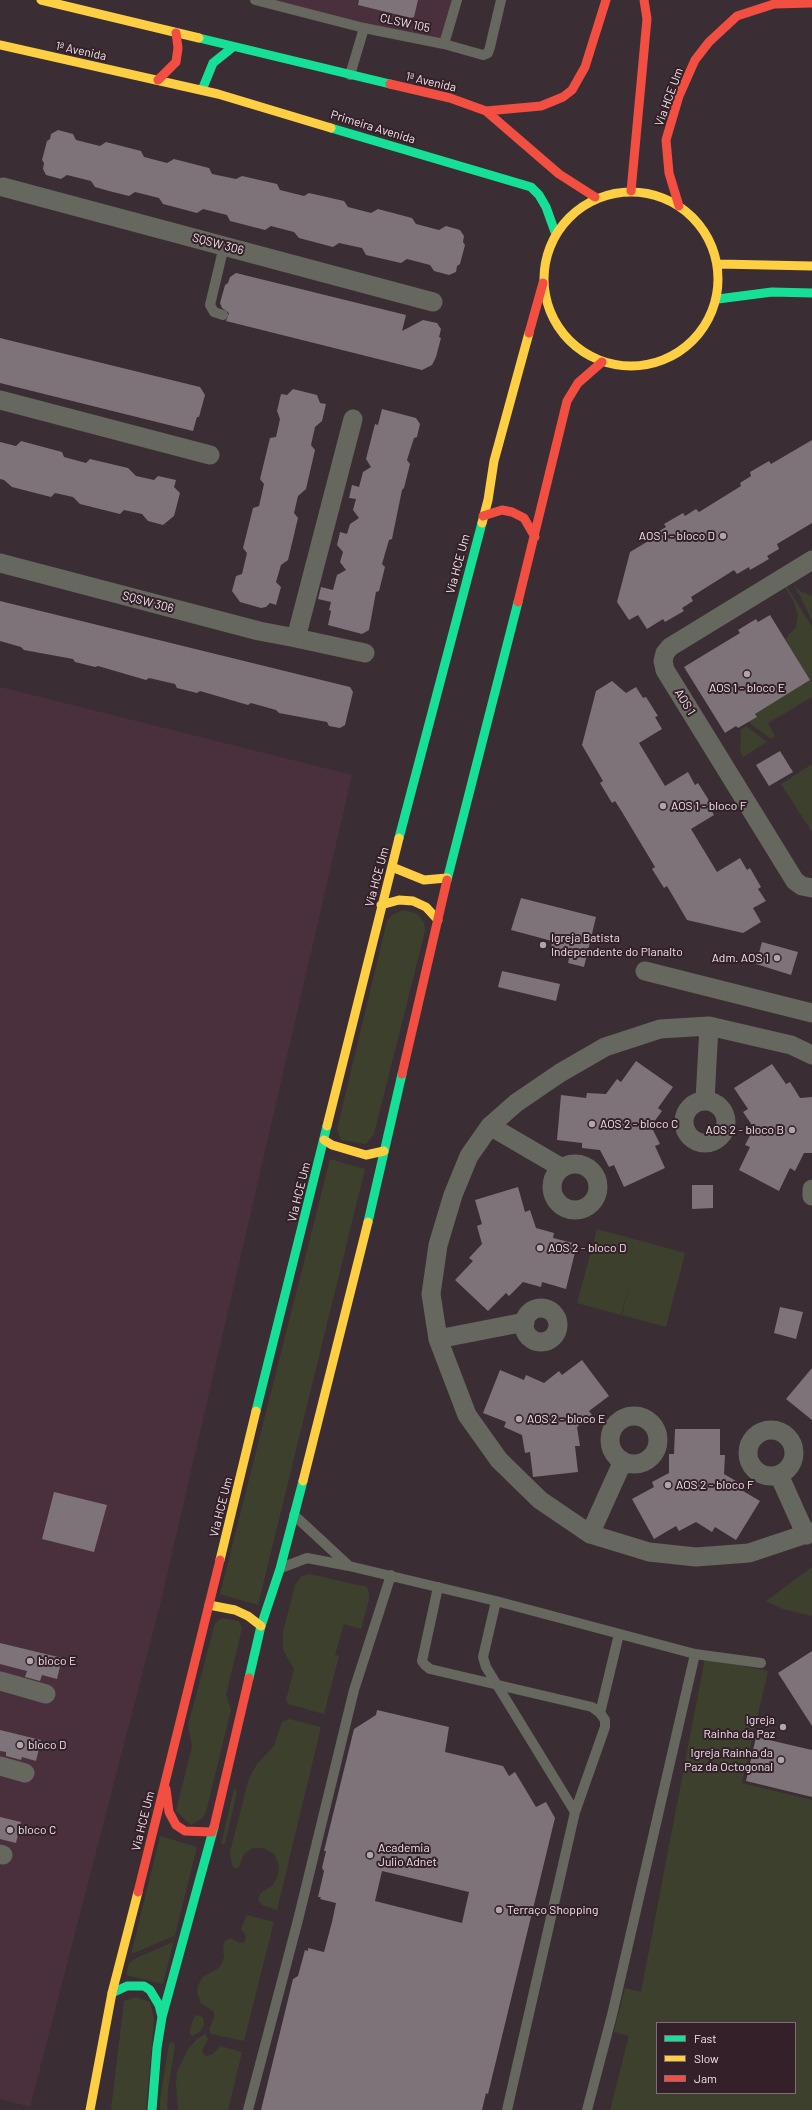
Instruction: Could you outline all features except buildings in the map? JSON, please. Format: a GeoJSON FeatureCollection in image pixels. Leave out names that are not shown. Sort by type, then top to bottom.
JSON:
{"type":"FeatureCollection","features":[{"type":"Feature","properties":{"kind":"main road"},"geometry":{"type":"LineString","coordinates":[[41,0],[233,47]]}},
{"type":"Feature","properties":{"kind":"main road"},"geometry":{"type":"LineString","coordinates":[[486,111],[541,106],[563,97],[572,90],[585,67],[606,0]]}},
{"type":"Feature","properties":{"kind":"main road","name":"Via HCE Um"},"geometry":{"type":"LineString","coordinates":[[631,191],[648,19],[644,0]]}},
{"type":"Feature","properties":{"kind":"main road","name":"Via HCE Um"},"geometry":{"type":"LineString","coordinates":[[679,206],[669,173],[666,140],[679,96],[695,60],[709,42],[737,16],[774,4],[812,3]]}},
{"type":"Feature","properties":{"kind":"main road"},"geometry":{"type":"LineString","coordinates":[[158,80],[176,62],[178,48],[176,33]]}},
{"type":"Feature","properties":{"kind":"main road","name":"1ª Avenida"},"geometry":{"type":"LineString","coordinates":[[0,45],[158,80]]}},
{"type":"Feature","properties":{"kind":"main road"},"geometry":{"type":"LineString","coordinates":[[202,90],[213,63],[233,47]]}},
{"type":"Feature","properties":{"kind":"main road","name":"1ª Avenida"},"geometry":{"type":"LineString","coordinates":[[233,47],[450,98],[486,111],[524,142],[559,174],[595,197]]}},
{"type":"Feature","properties":{"kind":"main road","name":"Primeira Avenida"},"geometry":{"type":"LineString","coordinates":[[158,80],[202,90],[531,187],[539,195],[546,207],[555,232]]}},
{"type":"Feature","properties":{"kind":"main road","name":"Via HCE Um"},"geometry":{"type":"LineString","coordinates":[[90,2110],[112,1993],[382,905],[488,500],[494,461],[543,283],[545,263],[555,232],[575,212],[595,197],[631,191],[658,196],[679,206],[695,222],[708,240],[719,264],[718,299],[711,317],[700,333],[683,349],[663,360],[641,366],[620,366],[602,362],[578,349],[562,332],[551,316],[543,283]]}},
{"type":"Feature","properties":{"kind":"main road"},"geometry":{"type":"LineString","coordinates":[[719,264],[812,266]]}},
{"type":"Feature","properties":{"kind":"main road"},"geometry":{"type":"LineString","coordinates":[[718,299],[772,292],[812,293]]}},
{"type":"Feature","properties":{"kind":"main road"},"geometry":{"type":"LineString","coordinates":[[152,2110],[157,2048],[162,2017],[185,1942],[261,1626],[280,1569],[364,1241],[447,878],[535,537],[541,503],[566,401],[578,383],[602,362]]}},
{"type":"Feature","properties":{"kind":"main road"},"geometry":{"type":"LineString","coordinates":[[483,516],[502,510],[512,512],[524,518],[535,537]]}},
{"type":"Feature","properties":{"kind":"main road"},"geometry":{"type":"LineString","coordinates":[[392,867],[424,880],[447,878]]}},
{"type":"Feature","properties":{"kind":"main road"},"geometry":{"type":"LineString","coordinates":[[382,905],[399,900],[413,901],[426,907],[438,920]]}},
{"type":"Feature","properties":{"kind":"main road"},"geometry":{"type":"LineString","coordinates":[[324,1140],[332,1145],[366,1155],[384,1151]]}},
{"type":"Feature","properties":{"kind":"main road"},"geometry":{"type":"LineString","coordinates":[[209,1605],[234,1610],[248,1616],[261,1626]]}},
{"type":"Feature","properties":{"kind":"main road"},"geometry":{"type":"LineString","coordinates":[[166,1778],[166,1797],[169,1812],[176,1825],[185,1831],[201,1833],[212,1832]]}},
{"type":"Feature","properties":{"kind":"main road"},"geometry":{"type":"LineString","coordinates":[[112,1993],[127,1986],[144,1986],[150,1990],[159,2005],[162,2017]]}},
{"type":"Feature","properties":{"kind":"street","name":"SQSW 306"},"geometry":{"type":"LineString","coordinates":[[1,190],[224,246],[433,302]]}},
{"type":"Feature","properties":{"kind":"street"},"geometry":{"type":"LineString","coordinates":[[0,400],[210,455]]}},
{"type":"Feature","properties":{"kind":"street"},"geometry":{"type":"LineString","coordinates":[[296,638],[353,419]]}},
{"type":"Feature","properties":{"kind":"street","name":"AOS 1"},"geometry":{"type":"LineString","coordinates":[[812,560],[670,648],[665,653],[663,661],[664,670],[795,881],[802,886],[812,888]]}},
{"type":"Feature","properties":{"kind":"street","name":"SQSW 306"},"geometry":{"type":"LineString","coordinates":[[0,563],[259,631],[365,653]]}},
{"type":"Feature","properties":{"kind":"street"},"geometry":{"type":"LineString","coordinates":[[645,971],[812,1013]]}},
{"type":"Feature","properties":{"kind":"street"},"geometry":{"type":"LineString","coordinates":[[779,1475],[809,1534],[749,1553],[696,1556],[649,1552],[590,1534],[540,1500],[499,1460],[467,1415],[438,1339],[431,1294],[438,1245],[453,1195],[469,1156],[490,1126],[516,1103],[560,1073],[605,1046],[660,1029],[709,1026],[791,1045],[812,1055]]}},
{"type":"Feature","properties":{"kind":"street"},"geometry":{"type":"LineString","coordinates":[[705,1100],[709,1026]]}},
{"type":"Feature","properties":{"kind":"street"},"geometry":{"type":"LineString","coordinates":[[490,1126],[562,1168]]}},
{"type":"Feature","properties":{"kind":"street"},"geometry":{"type":"LineString","coordinates":[[812,1189],[812,1196]]}},
{"type":"Feature","properties":{"kind":"street"},"geometry":{"type":"LineString","coordinates":[[438,1339],[524,1322]]}},
{"type":"Feature","properties":{"kind":"street"},"geometry":{"type":"LineString","coordinates":[[590,1534],[624,1461]]}},
{"type":"Feature","properties":{"kind":"street"},"geometry":{"type":"LineString","coordinates":[[0,1681],[46,1694]]}},
{"type":"Feature","properties":{"kind":"street"},"geometry":{"type":"LineString","coordinates":[[0,1766],[25,1772]]}},
{"type":"Feature","properties":{"kind":"lane"},"geometry":{"type":"LineString","coordinates":[[255,0],[364,28]]}},
{"type":"Feature","properties":{"kind":"lane","name":"CLSW 105"},"geometry":{"type":"LineString","coordinates":[[350,74],[364,28],[444,44],[457,0]]}},
{"type":"Feature","properties":{"kind":"lane"},"geometry":{"type":"LineString","coordinates":[[444,44],[482,55],[488,52],[501,0]]}},
{"type":"Feature","properties":{"kind":"lane"},"geometry":{"type":"LineString","coordinates":[[223,315],[214,312],[210,305],[224,246]]}},
{"type":"Feature","properties":{"kind":"lane"},"geometry":{"type":"LineString","coordinates":[[294,1515],[349,1566]]}},
{"type":"Feature","properties":{"kind":"lane"},"geometry":{"type":"LineString","coordinates":[[280,1569],[307,1558],[349,1566],[496,1601],[695,1654],[761,1663]]}},
{"type":"Feature","properties":{"kind":"lane"},"geometry":{"type":"LineString","coordinates":[[248,2110],[298,1920],[354,1690],[391,1575]]}},
{"type":"Feature","properties":{"kind":"lane"},"geometry":{"type":"LineString","coordinates":[[438,1587],[422,1661],[430,1669],[592,1708],[600,1713],[605,1720],[605,1727],[575,1812],[507,2110]]}},
{"type":"Feature","properties":{"kind":"lane"},"geometry":{"type":"LineString","coordinates":[[496,1601],[483,1657],[486,1667],[575,1812]]}},
{"type":"Feature","properties":{"kind":"lane"},"geometry":{"type":"LineString","coordinates":[[600,1713],[619,1634]]}},
{"type":"Feature","properties":{"kind":"lane"},"geometry":{"type":"LineString","coordinates":[[587,2110],[612,2014],[695,1654]]}},
{"type":"Feature","properties":{"kind":"shaded area"},"geometry":{"type":"Polygon","coordinates":[[[249,0],[453,0],[440,49],[249,0]]]}},
{"type":"Feature","properties":{"kind":"shaded area"},"geometry":{"type":"Polygon","coordinates":[[[0,687],[352,775],[161,1601],[30,2107],[0,2099],[0,687]]]}},
{"type":"Feature","properties":{"kind":"green space"},"geometry":{"type":"Polygon","coordinates":[[[786,585],[812,627],[812,697],[768,723],[775,736],[771,739],[748,722],[756,717],[755,714],[810,680],[785,639],[796,627],[798,615],[793,600],[786,589],[786,585]]]}},
{"type":"Feature","properties":{"kind":"green space"},"geometry":{"type":"Polygon","coordinates":[[[794,585],[800,591],[812,596],[812,620],[794,585]]]}},
{"type":"Feature","properties":{"kind":"green space"},"geometry":{"type":"Polygon","coordinates":[[[746,726],[767,742],[743,757],[740,751],[740,730],[746,726]]]}},
{"type":"Feature","properties":{"kind":"green space"},"geometry":{"type":"Polygon","coordinates":[[[812,764],[812,832],[781,784],[812,764]]]}},
{"type":"Feature","properties":{"kind":"green space"},"geometry":{"type":"Polygon","coordinates":[[[404,910],[418,914],[424,923],[425,931],[374,1134],[366,1144],[341,1140],[337,1129],[387,921],[393,914],[404,910]]]}},
{"type":"Feature","properties":{"kind":"green space"},"geometry":{"type":"Polygon","coordinates":[[[330,1159],[365,1169],[258,1605],[220,1594],[330,1159]]]}},
{"type":"Feature","properties":{"kind":"green space"},"geometry":{"type":"Polygon","coordinates":[[[597,1229],[685,1253],[666,1327],[622,1315],[630,1282],[621,1315],[577,1303],[597,1229]]]}},
{"type":"Feature","properties":{"kind":"green space"},"geometry":{"type":"Polygon","coordinates":[[[812,1567],[812,1616],[783,1609],[766,1601],[812,1567]]]}},
{"type":"Feature","properties":{"kind":"green space"},"geometry":{"type":"Polygon","coordinates":[[[309,1574],[367,1587],[369,1593],[369,1600],[361,1629],[344,1624],[335,1655],[339,1656],[324,1714],[288,1704],[286,1700],[294,1669],[283,1650],[283,1632],[295,1585],[302,1576],[309,1574]]]}},
{"type":"Feature","properties":{"kind":"green space"},"geometry":{"type":"Polygon","coordinates":[[[222,1618],[239,1621],[242,1628],[226,1695],[231,1710],[206,1812],[203,1818],[191,1825],[176,1811],[192,1747],[188,1725],[215,1623],[222,1618]]]}},
{"type":"Feature","properties":{"kind":"green space"},"geometry":{"type":"Polygon","coordinates":[[[705,1658],[768,1671],[742,1783],[812,1800],[812,2110],[610,2110],[629,2036],[614,2032],[625,1988],[641,1992],[705,1658]]]}},
{"type":"Feature","properties":{"kind":"green space"},"geometry":{"type":"Polygon","coordinates":[[[289,1719],[321,1727],[277,1910],[262,1905],[258,1899],[261,1893],[273,1885],[278,1876],[279,1866],[274,1854],[263,1848],[253,1848],[244,1854],[239,1867],[236,1869],[232,1865],[230,1852],[249,1778],[257,1764],[274,1746],[282,1722],[289,1719]]]}},
{"type":"Feature","properties":{"kind":"green space"},"geometry":{"type":"Polygon","coordinates":[[[234,1788],[237,1792],[225,1843],[221,1845],[234,1788]]]}},
{"type":"Feature","properties":{"kind":"green space"},"geometry":{"type":"Polygon","coordinates":[[[160,1836],[197,1847],[163,1984],[126,1975],[160,1836]],[[174,1936],[134,1953],[132,1952],[129,1964],[134,1959],[173,1942],[174,1936]]]}},
{"type":"Feature","properties":{"kind":"green space"},"geometry":{"type":"Polygon","coordinates":[[[247,1915],[274,1922],[244,2041],[211,2034],[209,2029],[214,2018],[214,2012],[201,2003],[197,1993],[198,1985],[203,1977],[217,1969],[222,1964],[224,1956],[223,1947],[225,1941],[231,1938],[239,1943],[245,1942],[246,1936],[241,1929],[247,1915]]]}},
{"type":"Feature","properties":{"kind":"green space"},"geometry":{"type":"Polygon","coordinates":[[[136,1997],[150,2002],[154,2019],[146,2110],[111,2110],[124,2001],[136,1997]]]}},
{"type":"Feature","properties":{"kind":"green space"},"geometry":{"type":"Polygon","coordinates":[[[197,2015],[203,2017],[204,2024],[200,2032],[192,2036],[190,2034],[190,2029],[194,2017],[197,2015]]]}},
{"type":"Feature","properties":{"kind":"green space"},"geometry":{"type":"Polygon","coordinates":[[[205,2034],[208,2039],[202,2051],[206,2056],[213,2054],[220,2046],[242,2052],[228,2110],[178,2110],[176,2083],[177,2072],[188,2049],[197,2039],[205,2034]]]}},
{"type":"Feature","properties":{"kind":"green space"},"geometry":{"type":"Polygon","coordinates":[[[173,2042],[175,2045],[168,2091],[167,2110],[160,2110],[160,2100],[169,2043],[173,2042]]]}},
{"type":"Feature","properties":{"kind":"traffic: fast"},"geometry":{"type":"LineString","coordinates":[[199,38],[390,84]]}},
{"type":"Feature","properties":{"kind":"traffic: fast"},"geometry":{"type":"LineString","coordinates":[[202,90],[213,63],[233,47]]}},
{"type":"Feature","properties":{"kind":"traffic: fast"},"geometry":{"type":"LineString","coordinates":[[331,128],[531,187],[539,195],[546,207],[555,232]]}},
{"type":"Feature","properties":{"kind":"traffic: fast"},"geometry":{"type":"LineString","coordinates":[[718,299],[772,292],[812,293]]}},
{"type":"Feature","properties":{"kind":"traffic: fast"},"geometry":{"type":"LineString","coordinates":[[399,838],[482,523]]}},
{"type":"Feature","properties":{"kind":"traffic: fast"},"geometry":{"type":"LineString","coordinates":[[447,880],[518,602]]}},
{"type":"Feature","properties":{"kind":"traffic: fast"},"geometry":{"type":"LineString","coordinates":[[368,1222],[402,1074]]}},
{"type":"Feature","properties":{"kind":"traffic: fast"},"geometry":{"type":"LineString","coordinates":[[256,1411],[327,1126]]}},
{"type":"Feature","properties":{"kind":"traffic: fast"},"geometry":{"type":"LineString","coordinates":[[249,1678],[261,1626],[280,1569],[303,1481]]}},
{"type":"Feature","properties":{"kind":"traffic: fast"},"geometry":{"type":"LineString","coordinates":[[152,2110],[157,2048],[162,2017],[214,1827]]}},
{"type":"Feature","properties":{"kind":"traffic: fast"},"geometry":{"type":"LineString","coordinates":[[112,1993],[127,1986],[144,1986],[150,1990],[159,2005],[162,2017]]}},
{"type":"Feature","properties":{"kind":"traffic: slow"},"geometry":{"type":"LineString","coordinates":[[41,0],[199,38]]}},
{"type":"Feature","properties":{"kind":"traffic: slow"},"geometry":{"type":"LineString","coordinates":[[0,45],[218,94],[331,128]]}},
{"type":"Feature","properties":{"kind":"traffic: slow"},"geometry":{"type":"LineString","coordinates":[[622,192],[640,192],[664,198],[693,217],[712,246],[718,270],[718,279],[718,288],[712,312],[693,341],[664,360],[640,366],[622,366],[598,360],[569,341],[550,312],[544,288],[544,270],[550,246],[569,217],[598,198],[622,192]]}},
{"type":"Feature","properties":{"kind":"traffic: slow"},"geometry":{"type":"LineString","coordinates":[[719,264],[812,266]]}},
{"type":"Feature","properties":{"kind":"traffic: slow"},"geometry":{"type":"LineString","coordinates":[[482,523],[488,500],[494,461],[529,333]]}},
{"type":"Feature","properties":{"kind":"traffic: slow"},"geometry":{"type":"LineString","coordinates":[[327,1126],[399,838]]}},
{"type":"Feature","properties":{"kind":"traffic: slow"},"geometry":{"type":"LineString","coordinates":[[392,867],[424,880],[447,878]]}},
{"type":"Feature","properties":{"kind":"traffic: slow"},"geometry":{"type":"LineString","coordinates":[[381,905],[399,900],[413,901],[426,907],[438,920]]}},
{"type":"Feature","properties":{"kind":"traffic: slow"},"geometry":{"type":"LineString","coordinates":[[324,1140],[332,1145],[366,1155],[384,1151]]}},
{"type":"Feature","properties":{"kind":"traffic: slow"},"geometry":{"type":"LineString","coordinates":[[303,1481],[368,1222]]}},
{"type":"Feature","properties":{"kind":"traffic: slow"},"geometry":{"type":"LineString","coordinates":[[220,1560],[256,1411]]}},
{"type":"Feature","properties":{"kind":"traffic: slow"},"geometry":{"type":"LineString","coordinates":[[209,1605],[235,1610],[248,1616],[261,1626]]}},
{"type":"Feature","properties":{"kind":"traffic: slow"},"geometry":{"type":"LineString","coordinates":[[90,2110],[112,1993],[138,1892]]}},
{"type":"Feature","properties":{"kind":"traffic: jam"},"geometry":{"type":"LineString","coordinates":[[486,111],[541,106],[563,97],[572,90],[585,67],[606,0]]}},
{"type":"Feature","properties":{"kind":"traffic: jam"},"geometry":{"type":"LineString","coordinates":[[631,191],[647,19],[644,0]]}},
{"type":"Feature","properties":{"kind":"traffic: jam"},"geometry":{"type":"LineString","coordinates":[[679,206],[669,173],[666,140],[679,96],[695,60],[709,42],[737,16],[774,4],[812,3]]}},
{"type":"Feature","properties":{"kind":"traffic: jam"},"geometry":{"type":"LineString","coordinates":[[158,80],[176,62],[178,48],[176,33]]}},
{"type":"Feature","properties":{"kind":"traffic: jam"},"geometry":{"type":"LineString","coordinates":[[390,84],[450,98],[486,111],[559,174],[595,197]]}},
{"type":"Feature","properties":{"kind":"traffic: jam"},"geometry":{"type":"LineString","coordinates":[[529,333],[543,283]]}},
{"type":"Feature","properties":{"kind":"traffic: jam"},"geometry":{"type":"LineString","coordinates":[[518,602],[567,401],[578,383],[602,362]]}},
{"type":"Feature","properties":{"kind":"traffic: jam"},"geometry":{"type":"LineString","coordinates":[[483,516],[502,510],[512,512],[524,518],[535,537]]}},
{"type":"Feature","properties":{"kind":"traffic: jam"},"geometry":{"type":"LineString","coordinates":[[402,1074],[447,880]]}},
{"type":"Feature","properties":{"kind":"traffic: jam"},"geometry":{"type":"LineString","coordinates":[[138,1892],[220,1560]]}},
{"type":"Feature","properties":{"kind":"traffic: jam"},"geometry":{"type":"LineString","coordinates":[[214,1827],[249,1678]]}},
{"type":"Feature","properties":{"kind":"traffic: jam"},"geometry":{"type":"LineString","coordinates":[[166,1789],[169,1812],[176,1825],[185,1831],[212,1832]]}},
{"type":"Feature","properties":{"kind":"place","name":"AOS 1 - bloco D"},"geometry":{"type":"Point","coordinates":[723,536]}},
{"type":"Feature","properties":{"kind":"place","name":"AOS 1 - bloco E"},"geometry":{"type":"Point","coordinates":[747,674]}},
{"type":"Feature","properties":{"kind":"place","name":"AOS 1 - bloco F"},"geometry":{"type":"Point","coordinates":[663,806]}},
{"type":"Feature","properties":{"kind":"place","name":"Igreja Batista Independente do Planalto"},"geometry":{"type":"Point","coordinates":[543,945]}},
{"type":"Feature","properties":{"kind":"place","name":"Adm. AOS 1"},"geometry":{"type":"Point","coordinates":[777,958]}},
{"type":"Feature","properties":{"kind":"place","name":"AOS 2 - bloco C"},"geometry":{"type":"Point","coordinates":[592,1124]}},
{"type":"Feature","properties":{"kind":"place","name":"AOS 2 - bloco B"},"geometry":{"type":"Point","coordinates":[792,1130]}},
{"type":"Feature","properties":{"kind":"place","name":"AOS 2 - bloco D"},"geometry":{"type":"Point","coordinates":[540,1248]}},
{"type":"Feature","properties":{"kind":"place","name":"AOS 2 - bloco E"},"geometry":{"type":"Point","coordinates":[519,1419]}},
{"type":"Feature","properties":{"kind":"place","name":"AOS 2 - bloco F"},"geometry":{"type":"Point","coordinates":[668,1485]}},
{"type":"Feature","properties":{"kind":"place","name":"bloco E"},"geometry":{"type":"Point","coordinates":[30,1661]}},
{"type":"Feature","properties":{"kind":"place","name":"Igreja Rainha da Paz"},"geometry":{"type":"Point","coordinates":[783,1727]}},
{"type":"Feature","properties":{"kind":"place","name":"bloco D"},"geometry":{"type":"Point","coordinates":[20,1745]}},
{"type":"Feature","properties":{"kind":"place","name":"Igreja Rainha da Paz da Octogonal"},"geometry":{"type":"Point","coordinates":[781,1760]}},
{"type":"Feature","properties":{"kind":"place","name":"bloco C"},"geometry":{"type":"Point","coordinates":[10,1830]}},
{"type":"Feature","properties":{"kind":"place","name":"Academia Julio Adnet"},"geometry":{"type":"Point","coordinates":[370,1855]}},
{"type":"Feature","properties":{"kind":"place","name":"Terraço Shopping"},"geometry":{"type":"Point","coordinates":[499,1910]}}]}
